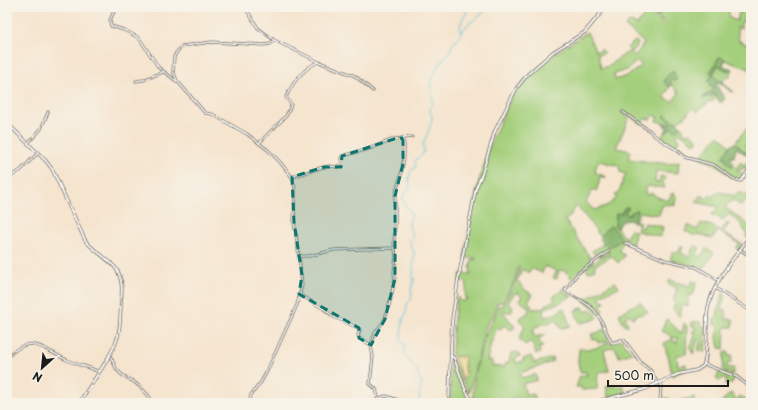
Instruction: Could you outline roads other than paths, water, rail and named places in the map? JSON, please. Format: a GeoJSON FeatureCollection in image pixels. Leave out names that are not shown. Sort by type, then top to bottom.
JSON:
{"type":"FeatureCollection","features":[{"type":"Feature","properties":{"kind":"street"},"geometry":{"type":"LineString","coordinates":[[116,7],[110,20],[111,26],[124,30],[139,38],[163,72],[177,81],[205,113],[212,114],[259,142],[279,161],[292,177],[295,189],[294,222],[302,285],[297,305],[267,371],[261,382],[251,394],[249,403]]}},
{"type":"Feature","properties":{"kind":"street"},"geometry":{"type":"LineString","coordinates":[[245,7],[258,28],[274,40],[319,62],[355,76],[373,91]]}},
{"type":"Feature","properties":{"kind":"street"},"geometry":{"type":"LineString","coordinates":[[449,403],[452,321],[476,188],[500,119],[516,89],[527,75],[553,52],[585,32],[606,7]]}},
{"type":"Feature","properties":{"kind":"street"},"geometry":{"type":"LineString","coordinates":[[177,81],[173,72],[174,57],[182,46],[212,42],[264,45],[270,44],[274,40]]}},
{"type":"Feature","properties":{"kind":"street"},"geometry":{"type":"LineString","coordinates":[[259,142],[288,113],[291,104],[287,96],[295,80],[306,70],[319,62]]}},
{"type":"Feature","properties":{"kind":"street"},"geometry":{"type":"LineString","coordinates":[[136,81],[163,72]]}},
{"type":"Feature","properties":{"kind":"street"},"geometry":{"type":"LineString","coordinates":[[28,143],[40,129],[48,112]]}},
{"type":"Feature","properties":{"kind":"street"},"geometry":{"type":"LineString","coordinates":[[623,112],[686,157],[714,165],[734,179],[741,181],[748,171],[751,170]]}},
{"type":"Feature","properties":{"kind":"street"},"geometry":{"type":"LineString","coordinates":[[7,123],[46,161],[52,169],[85,240],[115,267],[120,277],[122,296],[116,342],[109,356],[79,403]]}},
{"type":"Feature","properties":{"kind":"street"},"geometry":{"type":"LineString","coordinates":[[292,177],[324,167],[337,167],[341,164],[342,156],[366,150],[390,141],[412,137]]}},
{"type":"Feature","properties":{"kind":"street"},"geometry":{"type":"LineString","coordinates":[[378,398],[376,395],[376,389],[370,384],[373,356],[372,345],[375,333],[385,319],[395,278],[395,196],[404,157],[404,144],[402,138]]}},
{"type":"Feature","properties":{"kind":"street"},"geometry":{"type":"LineString","coordinates":[[7,179],[20,170],[38,153]]}},
{"type":"Feature","properties":{"kind":"street"},"geometry":{"type":"LineString","coordinates":[[591,403],[640,391],[681,373],[700,369],[704,364],[706,355],[708,308],[718,280],[751,234]]}},
{"type":"Feature","properties":{"kind":"street"},"geometry":{"type":"LineString","coordinates":[[625,243],[665,260],[696,267],[718,280]]}},
{"type":"Feature","properties":{"kind":"street"},"geometry":{"type":"LineString","coordinates":[[299,256],[309,256],[334,250],[394,248]]}},
{"type":"Feature","properties":{"kind":"street"},"geometry":{"type":"LineString","coordinates":[[740,250],[751,257]]}},
{"type":"Feature","properties":{"kind":"street"},"geometry":{"type":"LineString","coordinates":[[610,251],[578,273],[565,290],[581,300],[594,311],[603,324],[612,343],[624,340],[642,364],[651,371],[660,383],[660,403]]}},
{"type":"Feature","properties":{"kind":"street"},"geometry":{"type":"LineString","coordinates":[[715,288],[751,311]]}},
{"type":"Feature","properties":{"kind":"street"},"geometry":{"type":"LineString","coordinates":[[299,294],[334,317],[358,328],[360,330],[358,332],[359,338],[372,345]]}},
{"type":"Feature","properties":{"kind":"street"},"geometry":{"type":"LineString","coordinates":[[7,358],[19,347],[24,345],[39,345],[69,361],[85,365],[99,372]]}},
{"type":"Feature","properties":{"kind":"street"},"geometry":{"type":"LineString","coordinates":[[109,356],[113,360],[119,373],[139,386],[153,403]]}},
{"type":"Feature","properties":{"kind":"street"},"geometry":{"type":"LineString","coordinates":[[450,356],[454,358],[465,389],[473,403]]}},
{"type":"Feature","properties":{"kind":"street"},"geometry":{"type":"LineString","coordinates":[[704,364],[737,376],[751,388]]}},
{"type":"Feature","properties":{"kind":"street"},"geometry":{"type":"LineString","coordinates":[[372,403],[378,398],[388,396],[407,403]]}},
{"type":"Feature","properties":{"kind":"waterway"},"geometry":{"type":"LineString","coordinates":[[461,32],[461,21],[467,12],[465,7]]}},
{"type":"Feature","properties":{"kind":"waterway"},"geometry":{"type":"LineString","coordinates":[[420,403],[419,394],[422,383],[418,376],[417,370],[407,356],[405,357],[405,345],[401,340],[403,320],[406,313],[407,304],[411,300],[411,290],[414,280],[414,252],[410,241],[412,238],[412,233],[409,226],[411,214],[404,203],[403,198],[410,188],[409,179],[411,170],[416,167],[415,161],[424,152],[423,143],[432,121],[430,110],[433,104],[430,82],[438,66],[450,51],[453,43],[457,41],[461,32],[467,25],[482,14],[485,7]]}}]}
